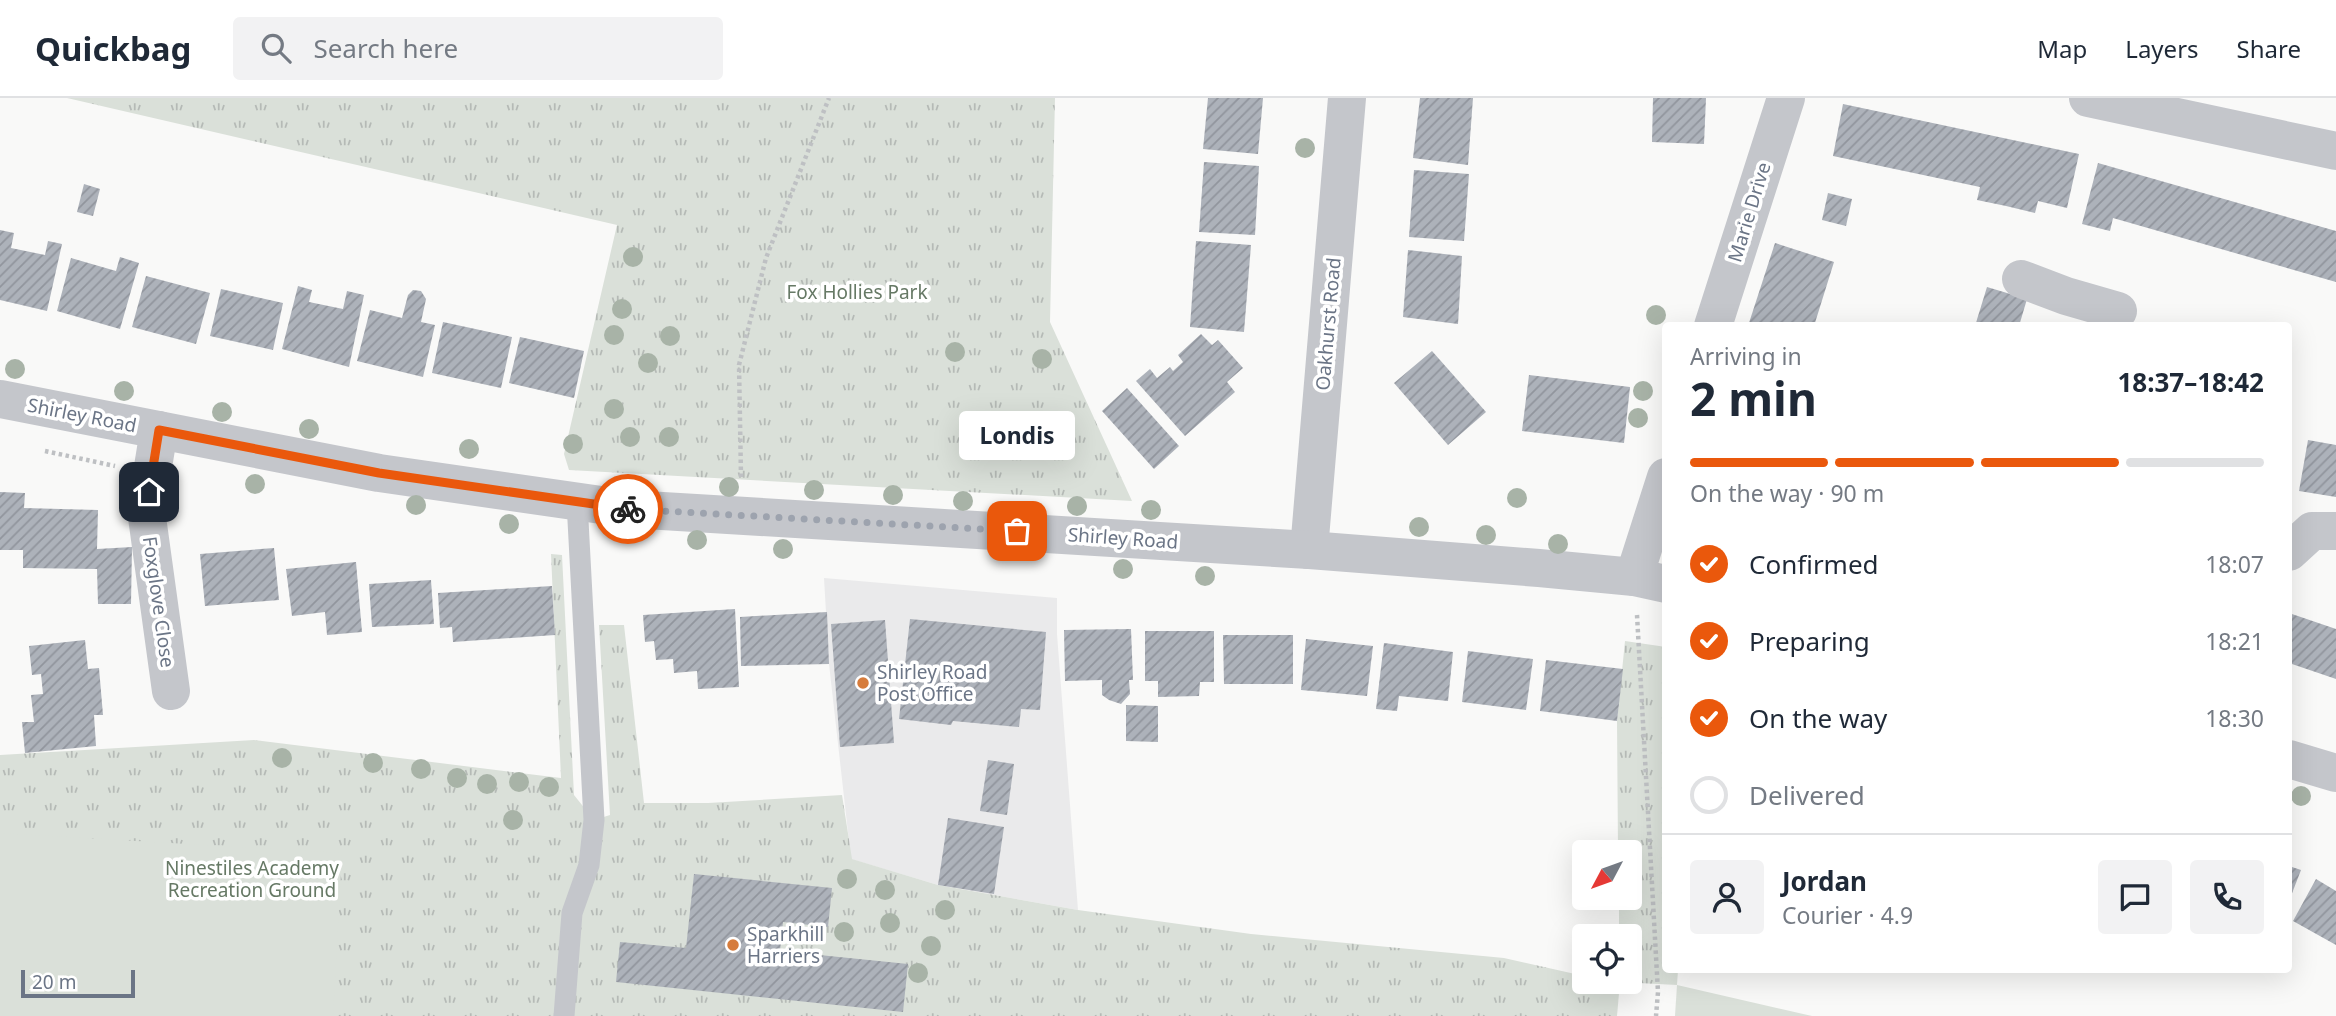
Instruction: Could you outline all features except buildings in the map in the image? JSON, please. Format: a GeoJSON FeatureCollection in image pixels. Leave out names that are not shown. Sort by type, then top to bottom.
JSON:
{"type":"FeatureCollection","features":[{"type":"Feature","properties":{"kind":"street","name":"Oakhurst Road"},"geometry":{"type":"LineString","coordinates":[[1309,550],[1347,98]]}},
{"type":"Feature","properties":{"kind":"street","name":"Marie Drive"},"geometry":{"type":"LineString","coordinates":[[1714,322],[1786,98]]}},
{"type":"Feature","properties":{"kind":"street"},"geometry":{"type":"LineString","coordinates":[[2111,100],[2336,151]]}},
{"type":"Feature","properties":{"kind":"street"},"geometry":{"type":"LineString","coordinates":[[2021,279],[2062,311],[2118,311]]}},
{"type":"Feature","properties":{"kind":"street","name":"Shirley Road"},"geometry":{"type":"LineString","coordinates":[[0,399],[379,473],[629,509],[1309,550],[1650,581]]}},
{"type":"Feature","properties":{"kind":"street","name":"Foxglove Close"},"geometry":{"type":"LineString","coordinates":[[159,430],[146,510],[171,691]]}},
{"type":"Feature","properties":{"kind":"street"},"geometry":{"type":"LineString","coordinates":[[1650,581],[1662,503]]}},
{"type":"Feature","properties":{"kind":"street"},"geometry":{"type":"LineString","coordinates":[[2292,549],[2312,531],[2336,531]]}},
{"type":"Feature","properties":{"kind":"street"},"geometry":{"type":"LineString","coordinates":[[2292,760],[2336,773]]}},
{"type":"Feature","properties":{"kind":"lane"},"geometry":{"type":"LineString","coordinates":[[564,1016],[572,913],[589,865],[594,820],[577,502]]}},
{"type":"Feature","properties":{"kind":"path"},"geometry":{"type":"LineString","coordinates":[[741,483],[739,365],[766,258],[829,98]]}},
{"type":"Feature","properties":{"kind":"path"},"geometry":{"type":"LineString","coordinates":[[38,449],[152,474]]}},
{"type":"Feature","properties":{"kind":"path"},"geometry":{"type":"LineString","coordinates":[[1650,581],[1658,992],[1656,1016]]}},
{"type":"Feature","properties":{"kind":"shaded area"},"geometry":{"type":"Polygon","coordinates":[[[824,578],[1057,598],[1057,634],[1078,910],[938,885],[851,859],[829,664],[824,578]]]}},
{"type":"Feature","properties":{"kind":"green space","name":"Fox Hollies Park"},"geometry":{"type":"Polygon","coordinates":[[[67,98],[1055,98],[1050,322],[1132,501],[569,470],[564,454],[617,225],[67,98]]]}},
{"type":"Feature","properties":{"kind":"green space","name":"Ninestiles Academy Recreation Ground"},"geometry":{"type":"Polygon","coordinates":[[[551,554],[562,555],[574,795],[594,820],[610,815],[599,625],[624,625],[644,803],[708,803],[842,795],[852,859],[938,885],[1078,910],[1251,934],[1504,958],[1572,973],[1572,994],[1619,994],[1617,1016],[0,1016],[0,755],[254,740],[561,778],[551,554]]]}},
{"type":"Feature","properties":{"kind":"green space"},"geometry":{"type":"Polygon","coordinates":[[[1625,641],[1662,646],[1662,973],[1678,973],[1677,985],[1642,983],[1642,924],[1619,924],[1619,910],[1642,910],[1642,840],[1618,840],[1617,721],[1625,641]]]}},
{"type":"Feature","properties":{"kind":"green space","name":"Ninestiles Academy Recreation Ground"},"geometry":{"type":"Polygon","coordinates":[[[0,833],[342,853],[333,1016],[0,1016],[0,833]]]}},
{"type":"Feature","properties":{"kind":"green space"},"geometry":{"type":"Polygon","coordinates":[[[1677,985],[1812,1016],[1675,1016],[1677,985]]]}},
{"type":"Feature","properties":{"kind":"way so far"},"geometry":{"type":"LineString","coordinates":[[628,509],[1017,531]]}},
{"type":"Feature","properties":{"kind":"place","name":"Londis"},"geometry":{"type":"Point","coordinates":[1017,531]}},
{"type":"Feature","properties":{"kind":"place","name":"Shirley Road Post Office"},"geometry":{"type":"Point","coordinates":[863,683]}},
{"type":"Feature","properties":{"kind":"place","name":"Sparkhill Harriers"},"geometry":{"type":"Point","coordinates":[733,945]}},
{"type":"Feature","properties":{"kind":"route"},"geometry":{"type":"LineString","coordinates":[[149,492],[159,430],[379,473],[628,509]]}}]}
